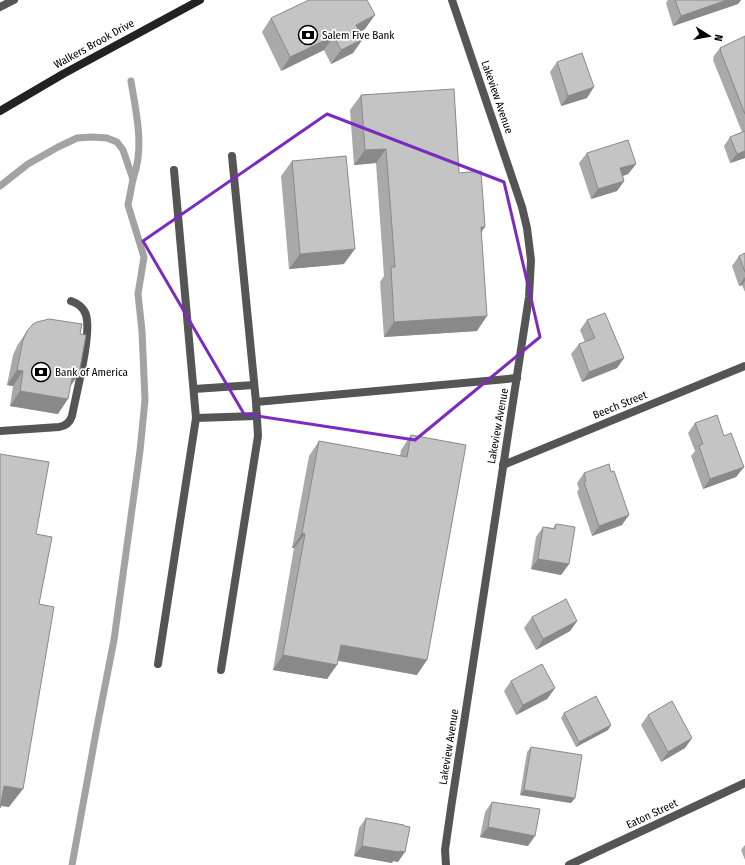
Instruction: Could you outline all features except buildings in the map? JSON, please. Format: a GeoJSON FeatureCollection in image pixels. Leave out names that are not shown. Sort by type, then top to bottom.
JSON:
{"type":"FeatureCollection","features":[{"type":"Feature","properties":{"kind":"street"},"geometry":{"type":"LineString","coordinates":[[0,7],[14,0]]}},
{"type":"Feature","properties":{"kind":"street","name":"Walkers Brook Drive"},"geometry":{"type":"LineString","coordinates":[[0,111],[63,74],[200,0]]}},
{"type":"Feature","properties":{"kind":"street","name":"Lakeview Avenue"},"geometry":{"type":"LineString","coordinates":[[446,865],[445,850],[502,465],[517,378],[531,260],[527,228],[522,207],[452,0]]}},
{"type":"Feature","properties":{"kind":"street"},"geometry":{"type":"LineString","coordinates":[[220,670],[258,436],[232,156]]}},
{"type":"Feature","properties":{"kind":"street"},"geometry":{"type":"LineString","coordinates":[[158,664],[196,418],[174,170]]}},
{"type":"Feature","properties":{"kind":"street"},"geometry":{"type":"LineString","coordinates":[[0,431],[59,427],[70,421],[84,354],[87,327],[84,311],[80,306],[71,301]]}},
{"type":"Feature","properties":{"kind":"street","name":"Beech Street"},"geometry":{"type":"LineString","coordinates":[[502,465],[745,366]]}},
{"type":"Feature","properties":{"kind":"street"},"geometry":{"type":"LineString","coordinates":[[256,402],[517,378]]}},
{"type":"Feature","properties":{"kind":"street"},"geometry":{"type":"LineString","coordinates":[[194,390],[254,385]]}},
{"type":"Feature","properties":{"kind":"street"},"geometry":{"type":"LineString","coordinates":[[196,418],[257,416]]}},
{"type":"Feature","properties":{"kind":"street","name":"Eaton Street"},"geometry":{"type":"LineString","coordinates":[[569,865],[745,783]]}},
{"type":"Feature","properties":{"kind":"highlighted area"},"geometry":{"type":"Polygon","coordinates":[[[327,114],[504,182],[540,337],[415,440],[244,414],[143,241],[327,114]]]}},
{"type":"Feature","properties":{"kind":"waterway"},"geometry":{"type":"LineString","coordinates":[[131,81],[139,142],[137,167],[133,179]]}},
{"type":"Feature","properties":{"kind":"waterway"},"geometry":{"type":"LineString","coordinates":[[0,186],[28,164],[77,138],[107,138],[117,142],[123,150],[133,179],[128,205],[144,257],[138,294],[142,331],[145,400],[140,451],[114,640],[72,865]]}},
{"type":"Feature","properties":{"kind":"place","name":"Salem Five Bank"},"geometry":{"type":"Point","coordinates":[308,35]}},
{"type":"Feature","properties":{"kind":"place","name":"Bank of America"},"geometry":{"type":"Point","coordinates":[41,372]}}]}
